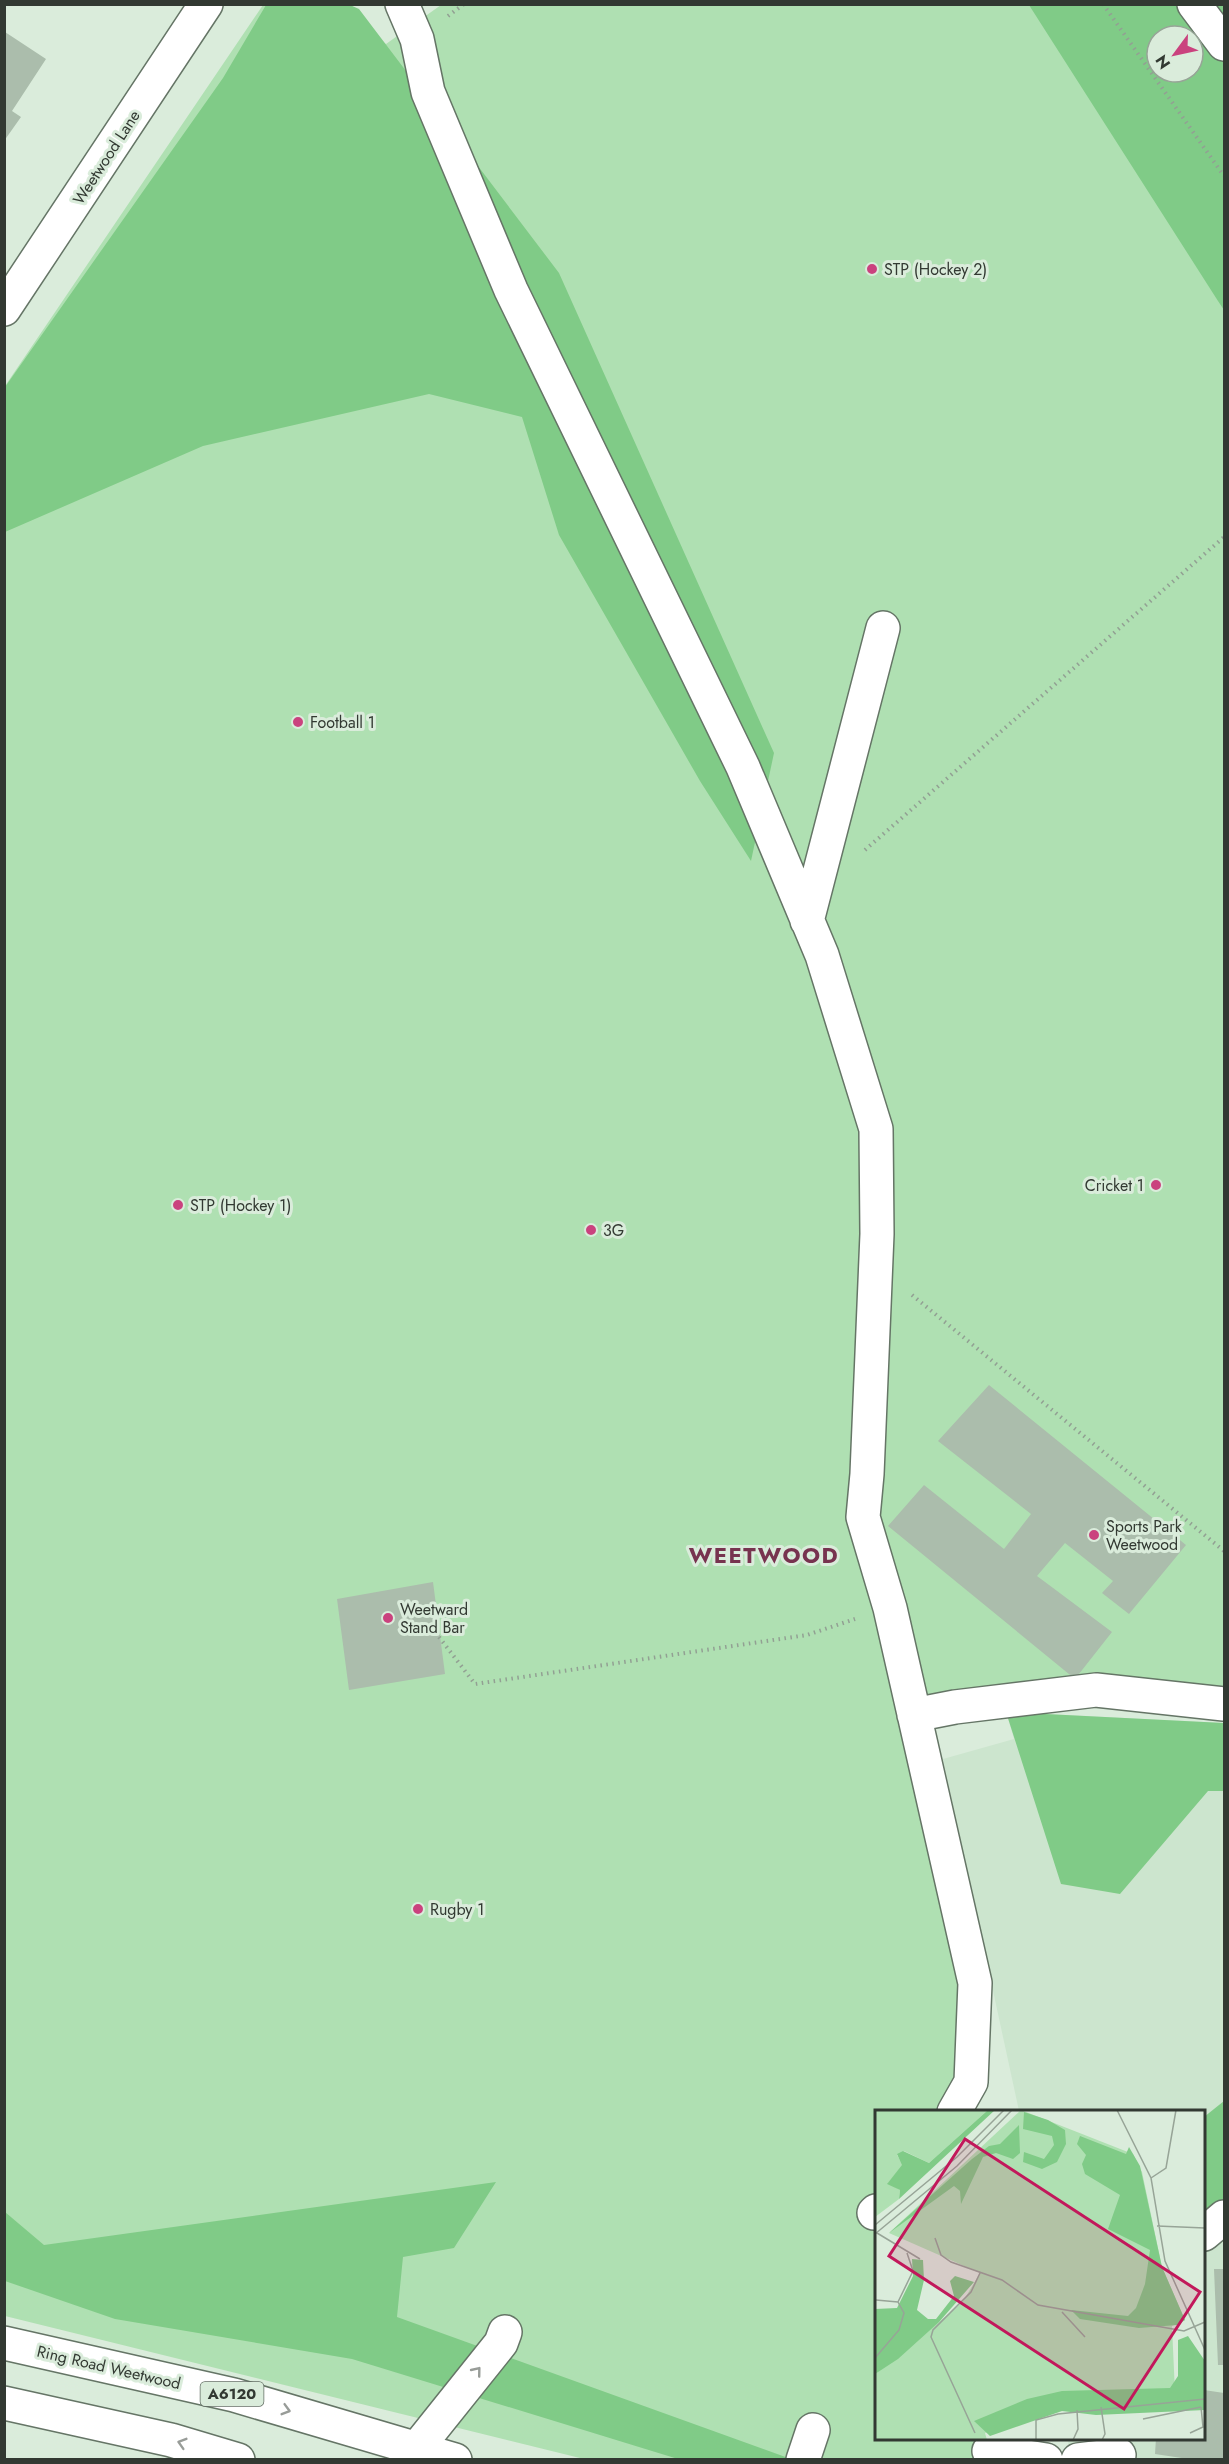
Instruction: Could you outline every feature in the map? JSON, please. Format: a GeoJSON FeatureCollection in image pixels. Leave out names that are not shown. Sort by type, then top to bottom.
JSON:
{"type":"FeatureCollection","features":[{"type":"Feature","properties":{"kind":"main road","name":"Weetwood Lane"},"geometry":{"type":"LineString","coordinates":[[4,309],[206,4]]}},
{"type":"Feature","properties":{"kind":"main road"},"geometry":{"type":"LineString","coordinates":[[402,4],[417,39],[428,92],[511,290],[743,767],[822,955],[876,1129],[876,1266],[863,1517],[890,1608],[975,1983],[971,2082],[955,2110]]}},
{"type":"Feature","properties":{"kind":"main road"},"geometry":{"type":"LineString","coordinates":[[1194,4],[1224,44]]}},
{"type":"Feature","properties":{"kind":"main road"},"geometry":{"type":"LineString","coordinates":[[807,921],[883,628]]}},
{"type":"Feature","properties":{"kind":"main road"},"geometry":{"type":"LineString","coordinates":[[914,1715],[955,1707],[1096,1689],[1224,1704]]}},
{"type":"Feature","properties":{"kind":"main road"},"geometry":{"type":"LineString","coordinates":[[1205,2232],[1224,2217]]}},
{"type":"Feature","properties":{"kind":"main road"},"geometry":{"type":"LineString","coordinates":[[417,2448],[501,2343],[505,2332]]}},
{"type":"Feature","properties":{"kind":"main road","name":"Ring Road Weetwood"},"geometry":{"type":"LineString","coordinates":[[4,2343],[234,2395],[455,2460]]}},
{"type":"Feature","properties":{"kind":"main road"},"geometry":{"type":"LineString","coordinates":[[4,2403],[171,2440],[238,2460]]}},
{"type":"Feature","properties":{"kind":"main road"},"geometry":{"type":"LineString","coordinates":[[989,2451],[1046,2460]]}},
{"type":"Feature","properties":{"kind":"main road"},"geometry":{"type":"LineString","coordinates":[[1078,2460],[1119,2451]]}},
{"type":"Feature","properties":{"kind":"path"},"geometry":{"type":"LineString","coordinates":[[1103,4],[1224,176]]}},
{"type":"Feature","properties":{"kind":"path"},"geometry":{"type":"LineString","coordinates":[[860,854],[1224,537]]}},
{"type":"Feature","properties":{"kind":"path"},"geometry":{"type":"LineString","coordinates":[[876,1266],[1224,1551]]}},
{"type":"Feature","properties":{"kind":"path"},"geometry":{"type":"LineString","coordinates":[[439,1636],[475,1684],[807,1635],[890,1608]]}},
{"type":"Feature","properties":{"kind":"shaded area"},"geometry":{"type":"Polygon","coordinates":[[[1006,1712],[1224,1723],[1224,2459],[1070,2459],[1068,2440],[1205,2440],[1205,2110],[1019,2110],[943,1759],[1014,1739],[1006,1712]]]}},
{"type":"Feature","properties":{"kind":"green space"},"geometry":{"type":"Polygon","coordinates":[[[263,5],[327,5],[386,44],[441,5],[1103,5],[1145,60],[1145,84],[1163,84],[1224,164],[1224,1704],[1096,1690],[914,1715],[975,1983],[971,2082],[976,2110],[875,2110],[875,2440],[1035,2440],[1039,2459],[584,2459],[5,2316],[5,386],[263,5]]]}},
{"type":"Feature","properties":{"kind":"green space"},"geometry":{"type":"Polygon","coordinates":[[[266,5],[350,5],[359,9],[559,273],[774,753],[751,861],[700,781],[559,535],[522,417],[429,394],[203,446],[5,532],[5,387],[223,78],[266,5]]]}},
{"type":"Feature","properties":{"kind":"green space"},"geometry":{"type":"Polygon","coordinates":[[[1029,5],[1224,5],[1224,310],[1029,5]]]}},
{"type":"Feature","properties":{"kind":"green space"},"geometry":{"type":"Polygon","coordinates":[[[1006,1712],[1224,1723],[1224,1791],[1208,1791],[1120,1894],[1061,1884],[1006,1712]]]}},
{"type":"Feature","properties":{"kind":"green space"},"geometry":{"type":"Polygon","coordinates":[[[1224,2101],[1224,2217],[1205,2232],[1205,2116],[1224,2101]]]}},
{"type":"Feature","properties":{"kind":"green space"},"geometry":{"type":"Polygon","coordinates":[[[496,2182],[454,2248],[403,2257],[397,2317],[791,2459],[678,2459],[352,2359],[115,2319],[5,2281],[5,2212],[44,2245],[496,2182]]]}},
{"type":"Feature","properties":{"kind":"building"},"geometry":{"type":"Polygon","coordinates":[[[5,32],[46,59],[12,111],[21,117],[4,141],[5,32]]]}},
{"type":"Feature","properties":{"kind":"building","name":"Sports Park Weetwood"},"geometry":{"type":"Polygon","coordinates":[[[989,1385],[1186,1545],[1129,1614],[1102,1593],[1113,1581],[1065,1543],[1037,1576],[1112,1632],[1075,1679],[888,1526],[924,1485],[1004,1549],[1031,1514],[938,1441],[989,1385]]]}},
{"type":"Feature","properties":{"kind":"building","name":"Weetward Stand Bar"},"geometry":{"type":"Polygon","coordinates":[[[433,1582],[445,1674],[349,1690],[337,1599],[433,1582]]]}},
{"type":"Feature","properties":{"kind":"building"},"geometry":{"type":"Polygon","coordinates":[[[1214,2269],[1224,2269],[1224,2365],[1218,2365],[1214,2269]]]}},
{"type":"Feature","properties":{"kind":"building"},"geometry":{"type":"Polygon","coordinates":[[[1205,2390],[1224,2393],[1224,2460],[1195,2460],[1155,2454],[1156,2440],[1205,2440],[1205,2390]]]}},
{"type":"Feature","properties":{"kind":"place","name":"STP (Hockey 2)"},"geometry":{"type":"Point","coordinates":[872,269]}},
{"type":"Feature","properties":{"kind":"place","name":"Football 1"},"geometry":{"type":"Point","coordinates":[298,722]}},
{"type":"Feature","properties":{"kind":"place","name":"Cricket 1"},"geometry":{"type":"Point","coordinates":[1156,1185]}},
{"type":"Feature","properties":{"kind":"place","name":"STP (Hockey 1)"},"geometry":{"type":"Point","coordinates":[178,1205]}},
{"type":"Feature","properties":{"kind":"place","name":"3G"},"geometry":{"type":"Point","coordinates":[591,1230]}},
{"type":"Feature","properties":{"kind":"place","name":"Sports Park Weetwood"},"geometry":{"type":"Point","coordinates":[1094,1535]}},
{"type":"Feature","properties":{"kind":"place","name":"Weetward Stand Bar"},"geometry":{"type":"Point","coordinates":[388,1618]}},
{"type":"Feature","properties":{"kind":"place","name":"Rugby 1"},"geometry":{"type":"Point","coordinates":[418,1909]}},
{"type":"Feature","properties":{"kind":"district","name":"WEETWOOD"},"geometry":{"type":"Point","coordinates":[764,1555]}}]}
